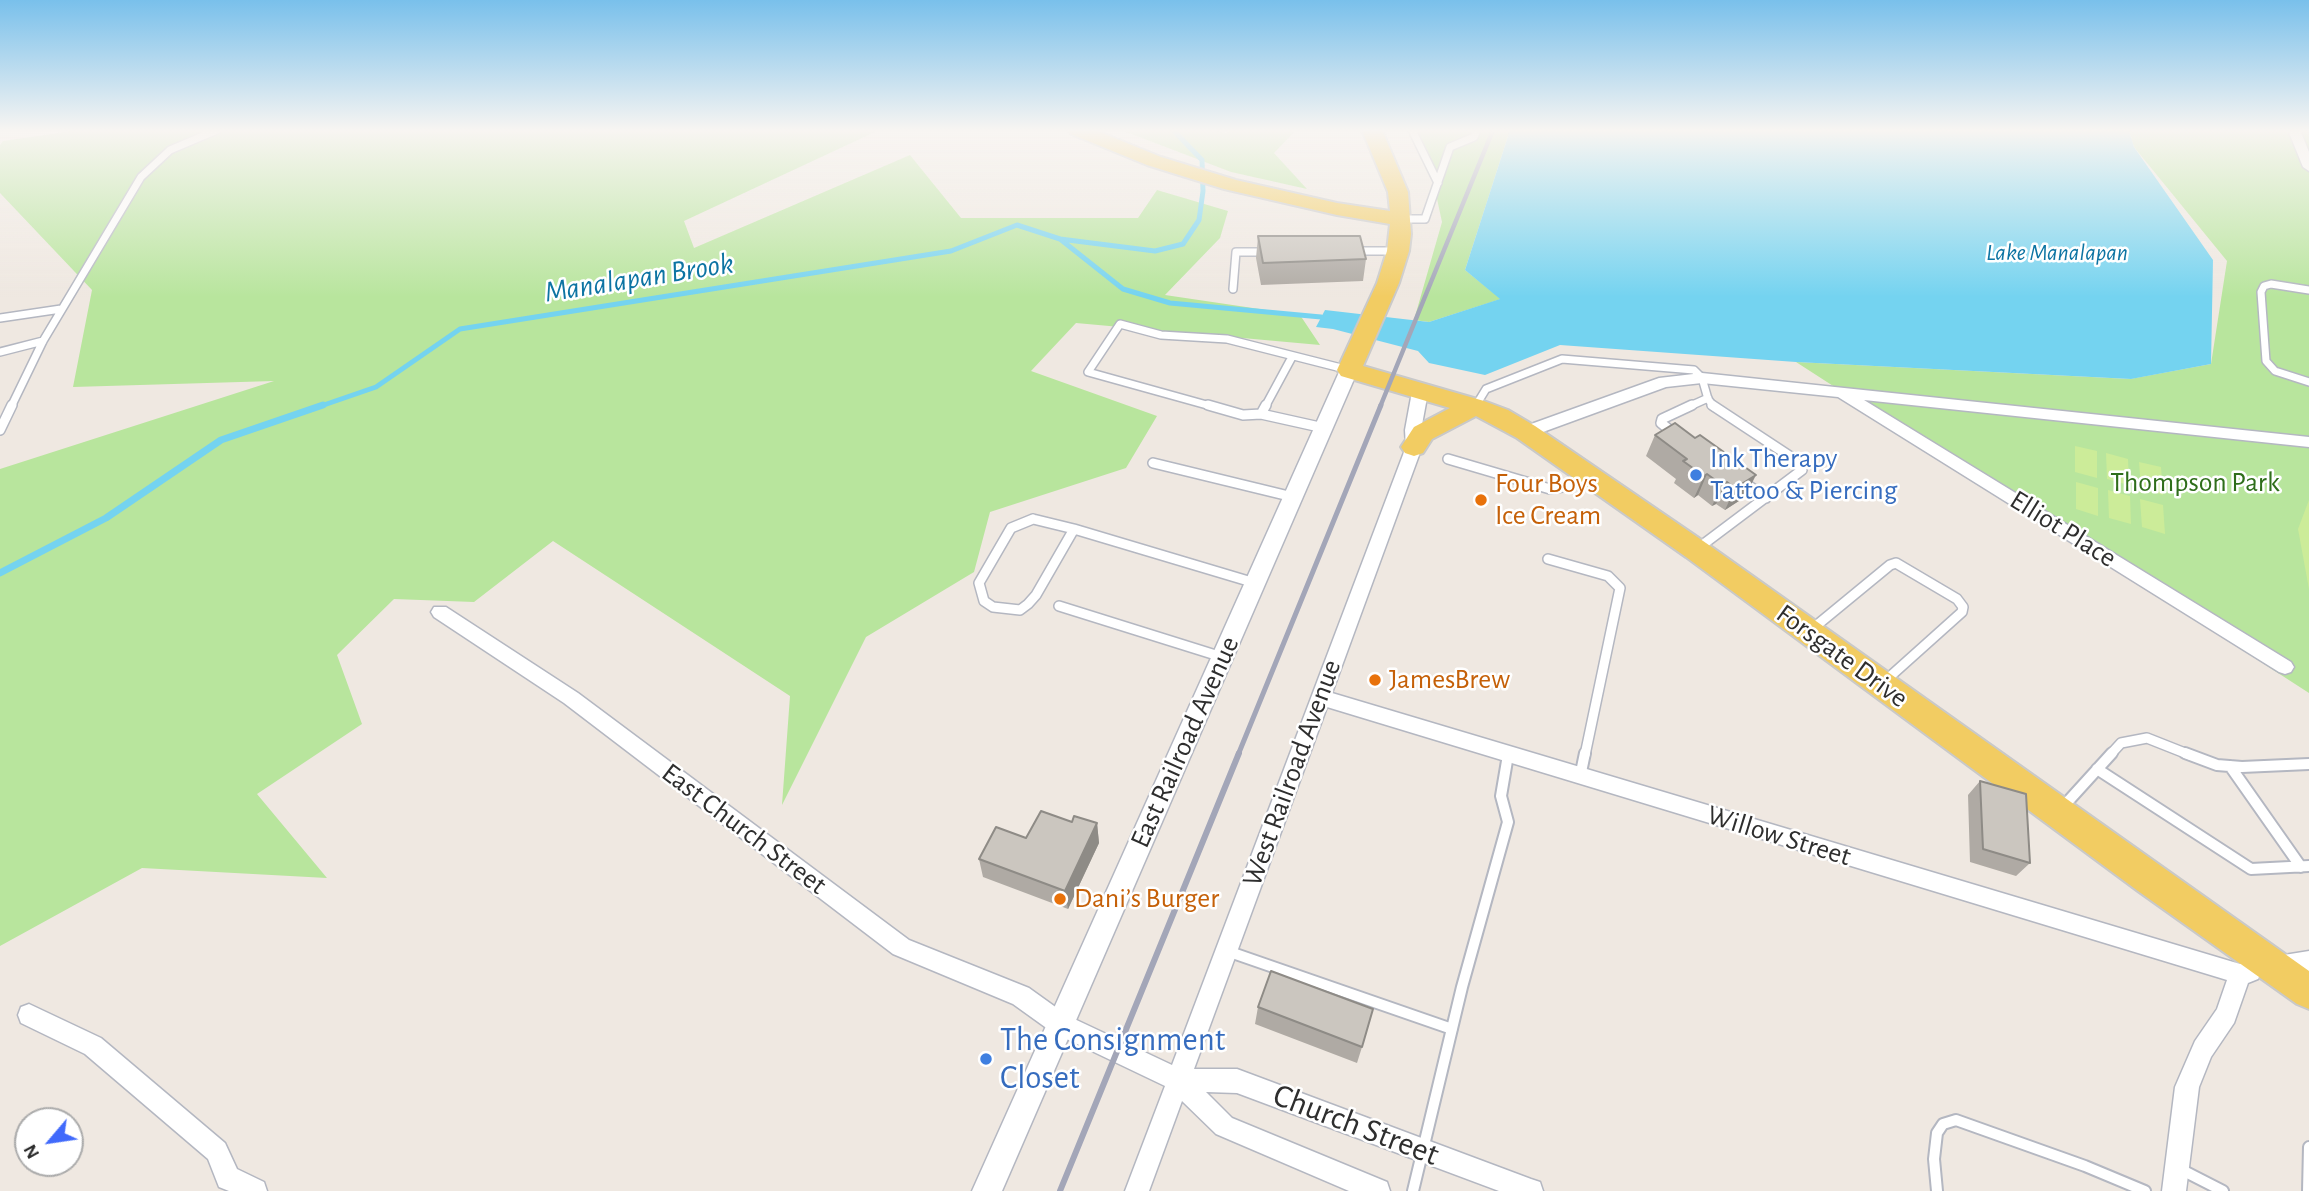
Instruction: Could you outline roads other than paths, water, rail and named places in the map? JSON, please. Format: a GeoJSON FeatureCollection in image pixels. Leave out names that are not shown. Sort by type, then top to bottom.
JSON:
{"type":"FeatureCollection","features":[{"type":"Feature","properties":{"kind":"main road"},"geometry":{"type":"LineString","coordinates":[[1234,186],[1337,209],[1401,219]]}},
{"type":"Feature","properties":{"kind":"main road"},"geometry":{"type":"LineString","coordinates":[[1349,370],[1376,310],[1398,251],[1401,219],[1395,186]]}},
{"type":"Feature","properties":{"kind":"main road","name":"Forsgate Drive"},"geometry":{"type":"LineString","coordinates":[[1349,370],[1475,407],[1499,416],[1526,432],[1696,550],[2057,813],[2309,992]]}},
{"type":"Feature","properties":{"kind":"main road"},"geometry":{"type":"LineString","coordinates":[[1414,447],[1423,433],[1438,423],[1475,407]]}},
{"type":"Feature","properties":{"kind":"street","name":"East Railroad Avenue"},"geometry":{"type":"LineString","coordinates":[[987,1191],[1349,370]]}},
{"type":"Feature","properties":{"kind":"street"},"geometry":{"type":"LineString","coordinates":[[1526,432],[1664,382],[1702,378],[2309,442]]}},
{"type":"Feature","properties":{"kind":"street","name":"West Railroad Avenue"},"geometry":{"type":"LineString","coordinates":[[1137,1191],[1319,696],[1414,447],[1413,430],[1420,392]]}},
{"type":"Feature","properties":{"kind":"street","name":"Elliot Place"},"geometry":{"type":"LineString","coordinates":[[1840,392],[2285,667]]}},
{"type":"Feature","properties":{"kind":"street","name":"East Church Street"},"geometry":{"type":"LineString","coordinates":[[440,612],[571,698],[901,947],[1021,996],[1060,1024]]}},
{"type":"Feature","properties":{"kind":"street","name":"Willow Street"},"geometry":{"type":"LineString","coordinates":[[1319,696],[1580,777],[2240,974]]}},
{"type":"Feature","properties":{"kind":"street"},"geometry":{"type":"LineString","coordinates":[[2176,1180],[2187,1087],[2203,1048],[2227,1015],[2240,974],[2309,963]]}},
{"type":"Feature","properties":{"kind":"street"},"geometry":{"type":"LineString","coordinates":[[29,1015],[93,1046],[217,1151],[223,1184],[255,1191]]}},
{"type":"Feature","properties":{"kind":"street","name":"Church Street"},"geometry":{"type":"LineString","coordinates":[[1060,1024],[1178,1080],[1224,1126],[1378,1191]]}},
{"type":"Feature","properties":{"kind":"street","name":"Church Street"},"geometry":{"type":"LineString","coordinates":[[1178,1080],[1237,1081],[1531,1191]]}},
{"type":"Feature","properties":{"kind":"lane"},"geometry":{"type":"LineString","coordinates":[[0,430],[43,341],[136,186]]}},
{"type":"Feature","properties":{"kind":"lane"},"geometry":{"type":"LineString","coordinates":[[1401,219],[1425,219],[1437,186]]}},
{"type":"Feature","properties":{"kind":"lane"},"geometry":{"type":"LineString","coordinates":[[1352,251],[1398,251]]}},
{"type":"Feature","properties":{"kind":"lane"},"geometry":{"type":"LineString","coordinates":[[1234,289],[1236,252],[1275,252]]}},
{"type":"Feature","properties":{"kind":"lane"},"geometry":{"type":"LineString","coordinates":[[2309,290],[2272,284],[2264,286],[2261,292],[2266,361],[2275,371],[2309,382]]}},
{"type":"Feature","properties":{"kind":"lane"},"geometry":{"type":"LineString","coordinates":[[0,318],[61,309]]}},
{"type":"Feature","properties":{"kind":"lane"},"geometry":{"type":"LineString","coordinates":[[1324,428],[1261,414],[1243,415],[1088,372],[1120,324],[1161,335],[1227,340],[1349,370]]}},
{"type":"Feature","properties":{"kind":"lane"},"geometry":{"type":"LineString","coordinates":[[0,352],[43,341]]}},
{"type":"Feature","properties":{"kind":"lane"},"geometry":{"type":"LineString","coordinates":[[1261,414],[1292,357]]}},
{"type":"Feature","properties":{"kind":"lane"},"geometry":{"type":"LineString","coordinates":[[1475,407],[1486,389],[1562,359],[1694,370],[1702,378],[1708,398],[1715,409],[1791,457],[1802,470],[1696,550]]}},
{"type":"Feature","properties":{"kind":"lane"},"geometry":{"type":"LineString","coordinates":[[1689,443],[1666,428],[1661,423],[1662,419],[1708,398]]}},
{"type":"Feature","properties":{"kind":"lane"},"geometry":{"type":"LineString","coordinates":[[1448,459],[1550,489],[1568,486],[1586,472]]}},
{"type":"Feature","properties":{"kind":"lane"},"geometry":{"type":"LineString","coordinates":[[1153,463],[1293,497]]}},
{"type":"Feature","properties":{"kind":"lane"},"geometry":{"type":"LineString","coordinates":[[1733,474],[1766,498]]}},
{"type":"Feature","properties":{"kind":"lane"},"geometry":{"type":"LineString","coordinates":[[1074,529],[1036,595],[1028,604],[1020,610],[1009,610],[993,607],[984,601],[979,583],[1011,528],[1032,519],[1074,529],[1255,583]]}},
{"type":"Feature","properties":{"kind":"lane"},"geometry":{"type":"LineString","coordinates":[[1548,559],[1608,576],[1620,588],[1580,777]]}},
{"type":"Feature","properties":{"kind":"lane"},"geometry":{"type":"LineString","coordinates":[[1809,632],[1890,565],[1896,563],[1957,599],[1963,607],[1962,612],[1881,685]]}},
{"type":"Feature","properties":{"kind":"lane"},"geometry":{"type":"LineString","coordinates":[[1059,606],[1224,657]]}},
{"type":"Feature","properties":{"kind":"lane"},"geometry":{"type":"LineString","coordinates":[[2057,813],[2120,743],[2147,737],[2217,765],[2309,764]]}},
{"type":"Feature","properties":{"kind":"lane"},"geometry":{"type":"LineString","coordinates":[[1413,1191],[1452,1029],[1508,822],[1501,796],[1508,755]]}},
{"type":"Feature","properties":{"kind":"lane"},"geometry":{"type":"LineString","coordinates":[[2230,766],[2305,866]]}},
{"type":"Feature","properties":{"kind":"lane"},"geometry":{"type":"LineString","coordinates":[[2097,769],[2251,869],[2305,866]]}},
{"type":"Feature","properties":{"kind":"lane"},"geometry":{"type":"LineString","coordinates":[[1227,951],[1452,1029]]}},
{"type":"Feature","properties":{"kind":"lane"},"geometry":{"type":"LineString","coordinates":[[1937,1191],[1934,1159],[1937,1133],[1943,1124],[1956,1120],[2085,1166],[2145,1191]]}},
{"type":"Feature","properties":{"kind":"lane"},"geometry":{"type":"LineString","coordinates":[[2308,1191],[2309,1147]]}},
{"type":"Feature","properties":{"kind":"lane"},"geometry":{"type":"LineString","coordinates":[[2176,1180],[2223,1191]]}},
{"type":"Feature","properties":{"kind":"water","name":"Lake Manalapan"},"geometry":{"type":"Polygon","coordinates":[[[1492,186],[2161,186],[2213,260],[2211,364],[2131,379],[1796,362],[1560,345],[1485,375],[1429,363],[1418,351],[1316,327],[1325,310],[1429,322],[1500,299],[1465,270],[1492,186]]]}},
{"type":"Feature","properties":{"kind":"waterway"},"geometry":{"type":"LineString","coordinates":[[1060,239],[1155,251],[1183,244],[1199,220],[1203,186]]}},
{"type":"Feature","properties":{"kind":"waterway","name":"Manalapan Brook"},"geometry":{"type":"LineString","coordinates":[[318,407],[376,387],[460,329],[951,251],[1017,225],[1060,239]]}},
{"type":"Feature","properties":{"kind":"waterway","name":"Manalapan Brook"},"geometry":{"type":"LineString","coordinates":[[1060,239],[1123,289],[1170,303],[1321,317]]}},
{"type":"Feature","properties":{"kind":"waterway","name":"Manalapan Brook"},"geometry":{"type":"LineString","coordinates":[[0,573],[106,518],[221,440],[323,405]]}},
{"type":"Feature","properties":{"kind":"railway"},"geometry":{"type":"LineString","coordinates":[[1380,407],[1470,186]]}},
{"type":"Feature","properties":{"kind":"railway"},"geometry":{"type":"LineString","coordinates":[[1238,755],[1381,405]]}},
{"type":"Feature","properties":{"kind":"railway"},"geometry":{"type":"LineString","coordinates":[[1060,1191],[1239,753]]}},
{"type":"Feature","properties":{"kind":"place","name":"Ink Therapy Tattoo & Piercing"},"geometry":{"type":"Point","coordinates":[1696,475]}},
{"type":"Feature","properties":{"kind":"place","name":"Four Boys Ice Cream"},"geometry":{"type":"Point","coordinates":[1481,500]}},
{"type":"Feature","properties":{"kind":"place","name":"JamesBrew"},"geometry":{"type":"Point","coordinates":[1375,680]}},
{"type":"Feature","properties":{"kind":"place","name":"Dani’s Burger"},"geometry":{"type":"Point","coordinates":[1060,899]}},
{"type":"Feature","properties":{"kind":"place","name":"The Consignment Closet"},"geometry":{"type":"Point","coordinates":[986,1059]}},
{"type":"Feature","properties":{"kind":"park label","name":"Thompson Park"},"geometry":{"type":"Point","coordinates":[2195,483]}}]}
